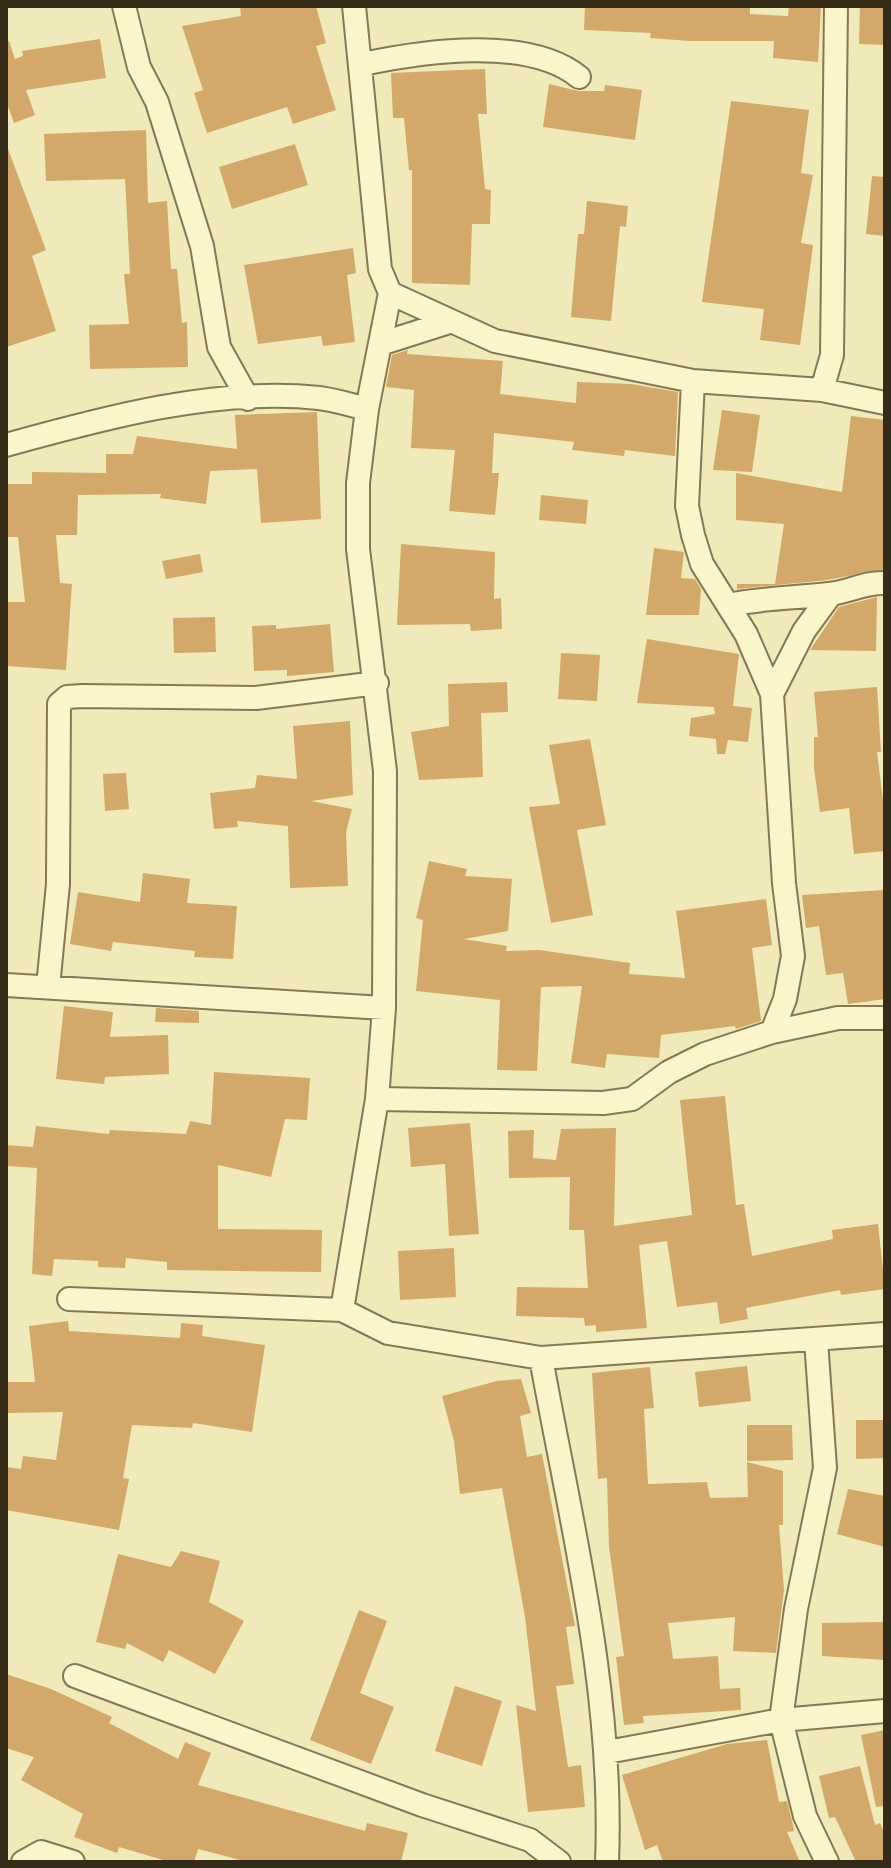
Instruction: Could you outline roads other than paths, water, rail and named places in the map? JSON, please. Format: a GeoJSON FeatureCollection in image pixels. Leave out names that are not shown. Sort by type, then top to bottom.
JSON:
{"type":"FeatureCollection","features":[{"type":"Feature","properties":{"kind":"street"},"geometry":{"type":"LineString","coordinates":[[124,6],[139,67],[157,102],[202,246],[219,347],[248,399]]}},
{"type":"Feature","properties":{"kind":"street"},"geometry":{"type":"LineString","coordinates":[[342,1310],[377,1099],[384,1008],[385,771],[377,683],[358,549],[358,483],[367,409],[390,293],[380,269],[363,64],[354,6]]}},
{"type":"Feature","properties":{"kind":"street"},"geometry":{"type":"LineString","coordinates":[[822,390],[833,341],[836,6]]}},
{"type":"Feature","properties":{"kind":"street"},"geometry":{"type":"LineString","coordinates":[[363,64],[389,58],[513,49],[562,63],[579,77]]}},
{"type":"Feature","properties":{"kind":"street"},"geometry":{"type":"LineString","coordinates":[[390,293],[495,341],[693,381],[822,390],[885,403]]}},
{"type":"Feature","properties":{"kind":"street"},"geometry":{"type":"LineString","coordinates":[[380,344],[449,322]]}},
{"type":"Feature","properties":{"kind":"street"},"geometry":{"type":"LineString","coordinates":[[693,381],[687,506],[702,564],[746,634],[772,694],[784,883],[793,956],[785,999],[772,1032]]}},
{"type":"Feature","properties":{"kind":"street"},"geometry":{"type":"LineString","coordinates":[[6,445],[155,408],[248,399],[319,398],[367,409]]}},
{"type":"Feature","properties":{"kind":"street"},"geometry":{"type":"LineString","coordinates":[[728,605],[769,597],[831,594],[870,582],[885,583]]}},
{"type":"Feature","properties":{"kind":"street"},"geometry":{"type":"LineString","coordinates":[[772,694],[804,631],[831,594]]}},
{"type":"Feature","properties":{"kind":"street"},"geometry":{"type":"LineString","coordinates":[[48,987],[58,884],[59,704],[67,697],[82,696],[256,698],[377,683]]}},
{"type":"Feature","properties":{"kind":"street"},"geometry":{"type":"LineString","coordinates":[[6,985],[384,1008]]}},
{"type":"Feature","properties":{"kind":"street"},"geometry":{"type":"LineString","coordinates":[[377,1099],[603,1103],[632,1099],[669,1072],[693,1060],[772,1032],[838,1018],[885,1018]]}},
{"type":"Feature","properties":{"kind":"street"},"geometry":{"type":"LineString","coordinates":[[69,1299],[342,1310],[388,1333],[541,1358],[885,1334]]}},
{"type":"Feature","properties":{"kind":"street"},"geometry":{"type":"LineString","coordinates":[[816,1340],[825,1468],[796,1609],[781,1720],[805,1816],[827,1862]]}},
{"type":"Feature","properties":{"kind":"street"},"geometry":{"type":"LineString","coordinates":[[541,1358],[596,1652],[607,1752],[607,1862]]}},
{"type":"Feature","properties":{"kind":"street"},"geometry":{"type":"LineString","coordinates":[[75,1676],[422,1805],[530,1840],[559,1862]]}},
{"type":"Feature","properties":{"kind":"street"},"geometry":{"type":"LineString","coordinates":[[607,1752],[781,1720],[885,1711]]}},
{"type":"Feature","properties":{"kind":"street"},"geometry":{"type":"LineString","coordinates":[[23,1862],[41,1852],[73,1862]]}}]}
